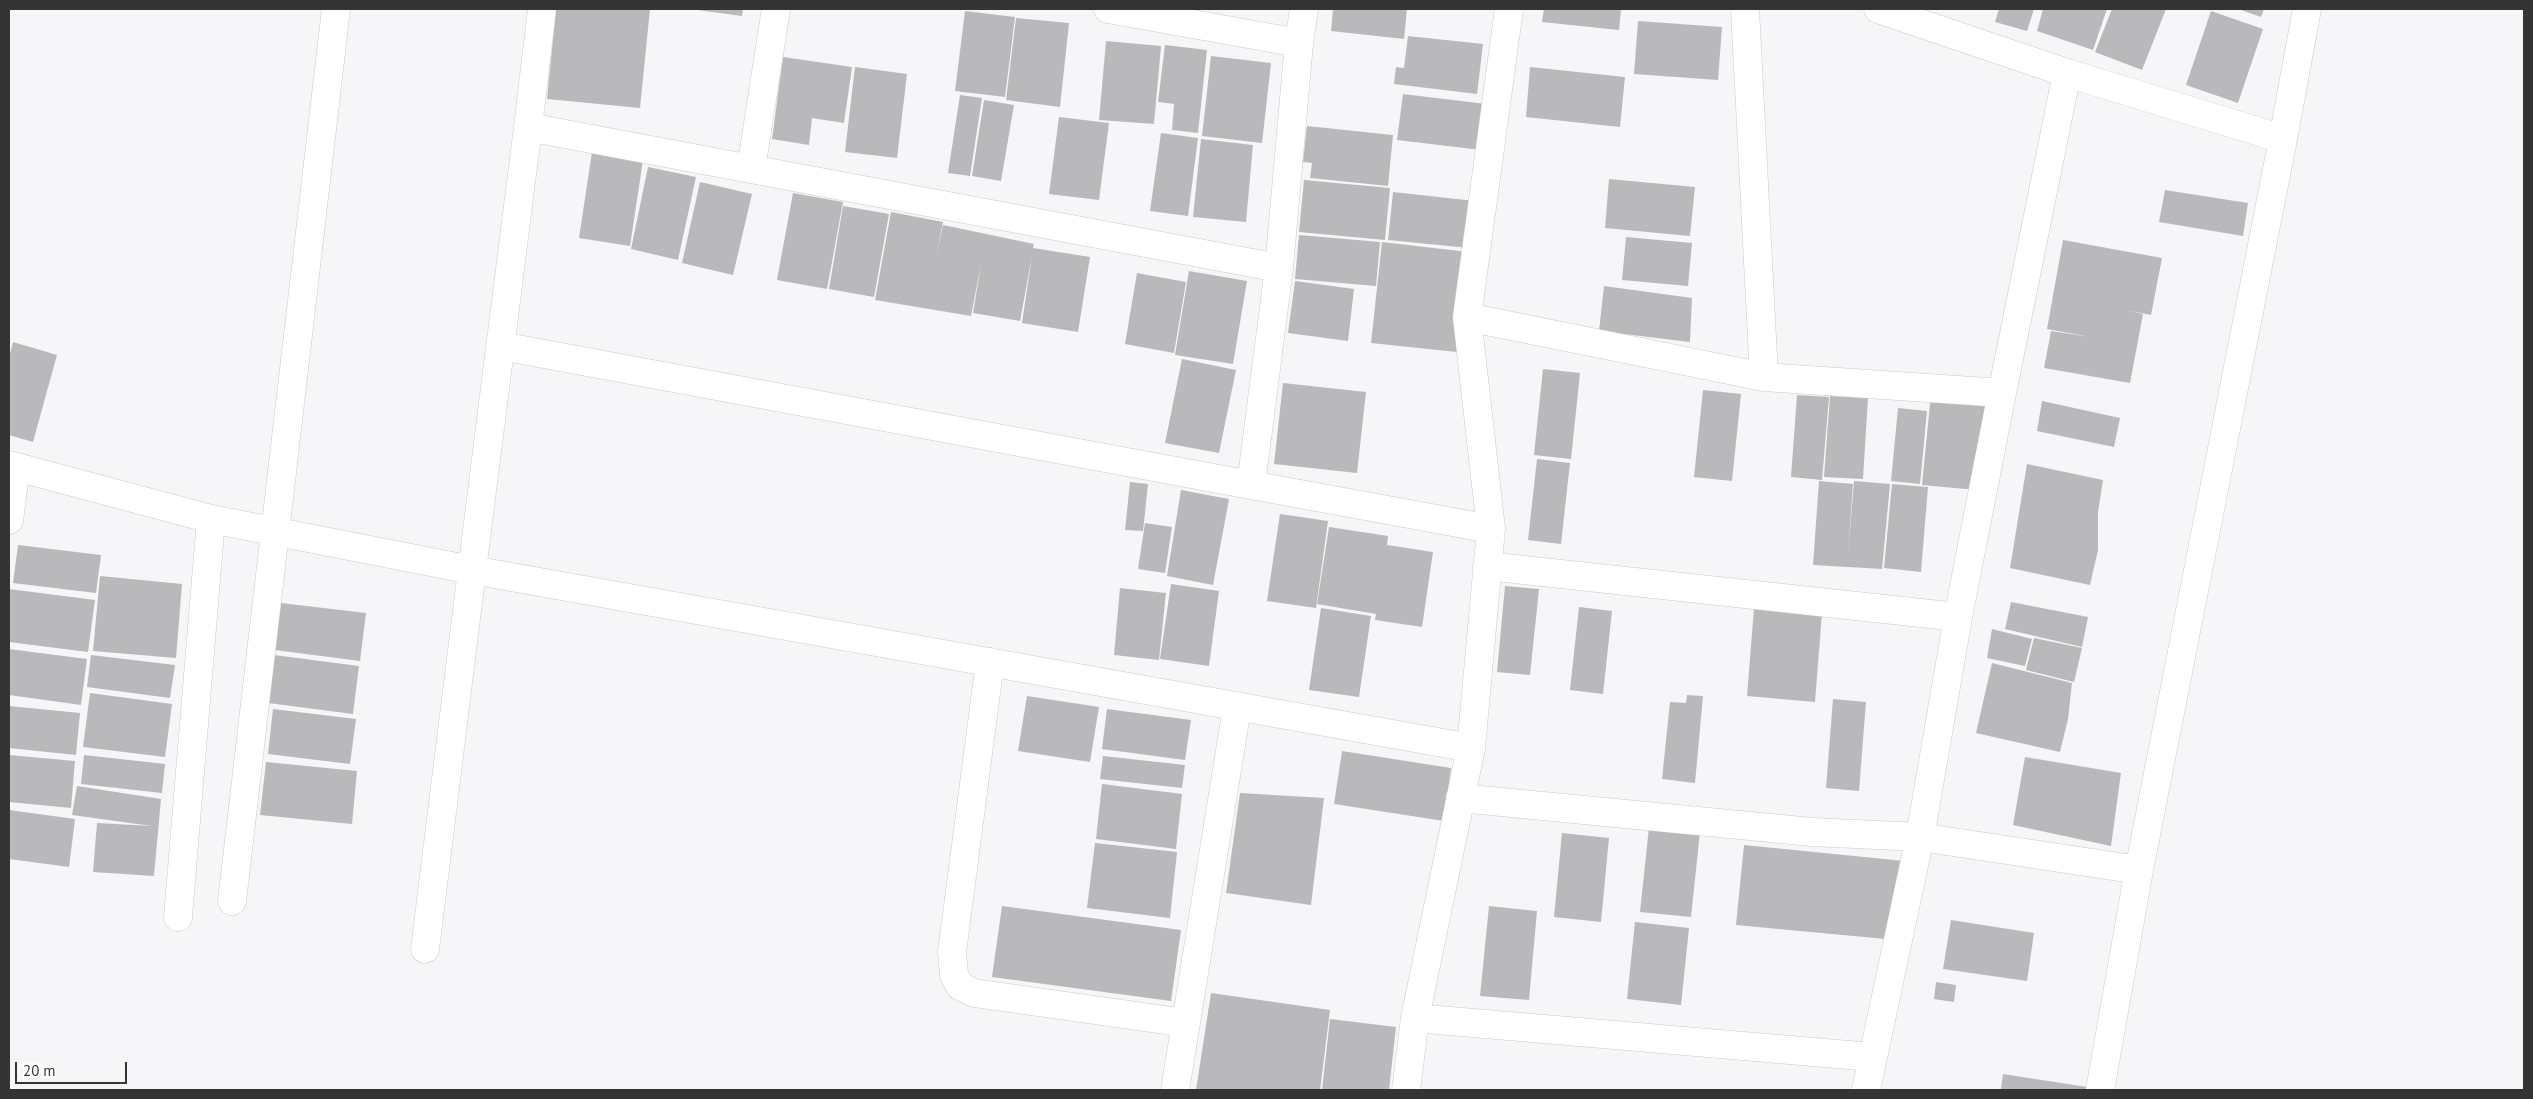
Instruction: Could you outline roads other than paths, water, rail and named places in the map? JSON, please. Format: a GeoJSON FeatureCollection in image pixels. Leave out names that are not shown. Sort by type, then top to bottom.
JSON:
{"type":"FeatureCollection","features":[{"type":"Feature","properties":{"kind":"street"},"geometry":{"type":"LineString","coordinates":[[232,901],[336,9]]}},
{"type":"Feature","properties":{"kind":"street"},"geometry":{"type":"LineString","coordinates":[[425,949],[542,9]]}},
{"type":"Feature","properties":{"kind":"street"},"geometry":{"type":"LineString","coordinates":[[751,169],[776,9]]}},
{"type":"Feature","properties":{"kind":"street"},"geometry":{"type":"LineString","coordinates":[[1108,9],[1300,43]]}},
{"type":"Feature","properties":{"kind":"street"},"geometry":{"type":"LineString","coordinates":[[1251,484],[1278,268],[1304,9]]}},
{"type":"Feature","properties":{"kind":"street"},"geometry":{"type":"LineString","coordinates":[[1406,1090],[1415,1018],[1471,748],[1491,529],[1467,317],[1509,9]]}},
{"type":"Feature","properties":{"kind":"street"},"geometry":{"type":"LineString","coordinates":[[1745,9],[1764,377]]}},
{"type":"Feature","properties":{"kind":"street"},"geometry":{"type":"LineString","coordinates":[[1878,9],[2067,73],[2283,140]]}},
{"type":"Feature","properties":{"kind":"street"},"geometry":{"type":"LineString","coordinates":[[2100,1090],[2139,870],[2308,9]]}},
{"type":"Feature","properties":{"kind":"street"},"geometry":{"type":"LineString","coordinates":[[1866,1090],[1920,837],[1958,617],[2067,73]]}},
{"type":"Feature","properties":{"kind":"street"},"geometry":{"type":"LineString","coordinates":[[528,126],[1278,268]]}},
{"type":"Feature","properties":{"kind":"street"},"geometry":{"type":"LineString","coordinates":[[1467,317],[1764,377],[2002,393]]}},
{"type":"Feature","properties":{"kind":"street"},"geometry":{"type":"LineString","coordinates":[[501,346],[1491,529]]}},
{"type":"Feature","properties":{"kind":"street"},"geometry":{"type":"LineString","coordinates":[[9,520],[13,466],[211,519],[275,533],[1237,708],[1471,748]]}},
{"type":"Feature","properties":{"kind":"street"},"geometry":{"type":"LineString","coordinates":[[178,917],[211,519]]}},
{"type":"Feature","properties":{"kind":"street"},"geometry":{"type":"LineString","coordinates":[[1487,566],[1958,617]]}},
{"type":"Feature","properties":{"kind":"street"},"geometry":{"type":"LineString","coordinates":[[990,662],[952,952],[956,980],[960,986],[974,993],[1186,1023]]}},
{"type":"Feature","properties":{"kind":"street"},"geometry":{"type":"LineString","coordinates":[[1175,1090],[1237,708]]}},
{"type":"Feature","properties":{"kind":"street"},"geometry":{"type":"LineString","coordinates":[[1460,798],[1812,832],[1920,837],[2139,870]]}},
{"type":"Feature","properties":{"kind":"street"},"geometry":{"type":"LineString","coordinates":[[1415,1018],[1872,1057]]}}]}
